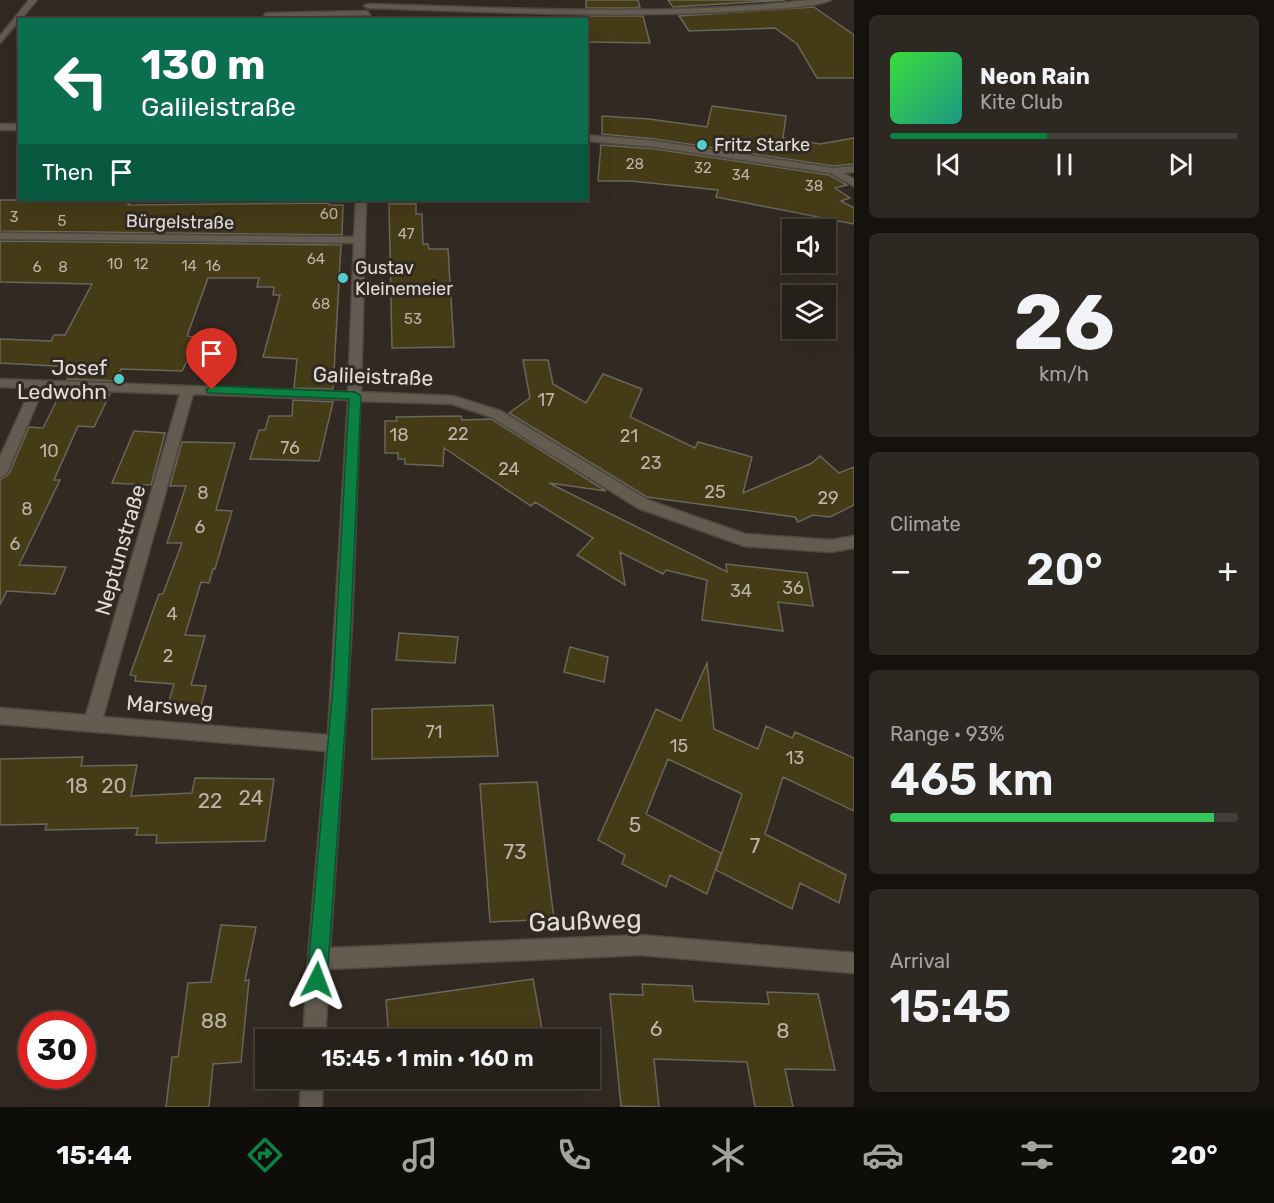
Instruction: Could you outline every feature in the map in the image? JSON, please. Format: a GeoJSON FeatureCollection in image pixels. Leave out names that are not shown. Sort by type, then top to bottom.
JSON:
{"type":"FeatureCollection","features":[{"type":"Feature","properties":{"kind":"street"},"geometry":{"type":"LineString","coordinates":[[19,18],[33,0]]}},
{"type":"Feature","properties":{"kind":"street"},"geometry":{"type":"LineString","coordinates":[[265,18],[266,15],[367,10],[681,12],[746,9],[827,0]]}},
{"type":"Feature","properties":{"kind":"street"},"geometry":{"type":"LineString","coordinates":[[0,41],[18,19]]}},
{"type":"Feature","properties":{"kind":"street"},"geometry":{"type":"LineString","coordinates":[[0,127],[18,127]]}},
{"type":"Feature","properties":{"kind":"street"},"geometry":{"type":"LineString","coordinates":[[588,138],[655,144],[833,171],[854,169]]}},
{"type":"Feature","properties":{"kind":"street"},"geometry":{"type":"LineString","coordinates":[[833,171],[854,183]]}},
{"type":"Feature","properties":{"kind":"street"},"geometry":{"type":"LineString","coordinates":[[315,1029],[335,744],[355,396],[362,201]]}},
{"type":"Feature","properties":{"kind":"street","name":"Bürgelstraße"},"geometry":{"type":"LineString","coordinates":[[0,236],[360,240]]}},
{"type":"Feature","properties":{"kind":"street","name":"Galileistraße"},"geometry":{"type":"LineString","coordinates":[[0,383],[453,400],[496,414],[643,504],[744,540],[831,546],[854,542]]}},
{"type":"Feature","properties":{"kind":"street"},"geometry":{"type":"LineString","coordinates":[[0,473],[39,384]]}},
{"type":"Feature","properties":{"kind":"street","name":"Neptunstraße"},"geometry":{"type":"LineString","coordinates":[[93,722],[188,389]]}},
{"type":"Feature","properties":{"kind":"street","name":"Marsweg"},"geometry":{"type":"LineString","coordinates":[[0,716],[335,744]]}},
{"type":"Feature","properties":{"kind":"street","name":"Gaußweg"},"geometry":{"type":"LineString","coordinates":[[318,960],[640,945],[854,963]]}},
{"type":"Feature","properties":{"kind":"street"},"geometry":{"type":"LineString","coordinates":[[311,1107],[312,1089]]}},
{"type":"Feature","properties":{"kind":"building"},"geometry":{"type":"Polygon","coordinates":[[[586,0],[638,0],[640,8],[586,8],[586,0]]]}},
{"type":"Feature","properties":{"kind":"building"},"geometry":{"type":"Polygon","coordinates":[[[668,0],[785,0],[673,7],[668,0]]]}},
{"type":"Feature","properties":{"kind":"building"},"geometry":{"type":"Polygon","coordinates":[[[814,7],[854,35],[854,78],[817,78],[797,44],[775,28],[689,31],[679,16],[814,7]]]}},
{"type":"Feature","properties":{"kind":"building"},"geometry":{"type":"Polygon","coordinates":[[[586,16],[643,16],[650,43],[588,42],[588,18],[586,16]]]}},
{"type":"Feature","properties":{"kind":"building"},"geometry":{"type":"Polygon","coordinates":[[[712,106],[786,116],[783,138],[820,144],[854,138],[854,164],[833,166],[655,139],[602,134],[602,116],[649,119],[707,127],[712,106]]]}},
{"type":"Feature","properties":{"kind":"building"},"geometry":{"type":"Polygon","coordinates":[[[601,145],[655,149],[829,175],[847,185],[835,188],[850,198],[841,201],[854,208],[854,224],[716,197],[718,190],[631,181],[598,181],[601,145]]]}},
{"type":"Feature","properties":{"kind":"building"},"geometry":{"type":"Polygon","coordinates":[[[0,200],[130,201],[128,205],[329,203],[329,205],[343,205],[342,235],[0,231],[0,200]]]}},
{"type":"Feature","properties":{"kind":"building"},"geometry":{"type":"Polygon","coordinates":[[[389,204],[416,204],[416,214],[422,214],[423,244],[428,244],[429,249],[448,249],[454,347],[392,348],[389,204]]]}},
{"type":"Feature","properties":{"kind":"building"},"geometry":{"type":"Polygon","coordinates":[[[0,241],[341,245],[333,389],[294,388],[297,359],[263,357],[280,295],[273,295],[274,287],[257,287],[259,278],[208,278],[187,336],[194,337],[191,347],[194,347],[182,371],[121,369],[116,381],[67,379],[74,367],[0,363],[0,339],[51,341],[54,335],[65,335],[92,284],[0,282],[0,241]]]}},
{"type":"Feature","properties":{"kind":"building"},"geometry":{"type":"Polygon","coordinates":[[[523,360],[548,360],[553,384],[586,403],[603,374],[642,389],[630,417],[695,448],[698,442],[752,457],[743,493],[812,463],[820,456],[839,473],[854,467],[854,505],[830,517],[813,515],[798,522],[795,517],[647,497],[509,413],[530,398],[523,360]]]}},
{"type":"Feature","properties":{"kind":"building"},"geometry":{"type":"Polygon","coordinates":[[[61,392],[110,394],[94,427],[78,426],[54,480],[60,480],[19,565],[66,567],[55,594],[7,591],[0,605],[0,480],[9,474],[29,427],[43,428],[61,392]]]}},
{"type":"Feature","properties":{"kind":"building"},"geometry":{"type":"Polygon","coordinates":[[[293,400],[333,402],[319,461],[250,459],[259,430],[265,430],[269,416],[292,416],[293,400]]]}},
{"type":"Feature","properties":{"kind":"building"},"geometry":{"type":"Polygon","coordinates":[[[461,416],[462,420],[491,419],[606,491],[549,483],[727,572],[726,564],[807,573],[813,606],[778,602],[783,631],[702,620],[707,580],[666,570],[663,574],[620,552],[625,585],[577,555],[593,538],[535,502],[531,506],[444,448],[443,466],[405,464],[405,459],[398,459],[398,453],[385,453],[385,421],[397,421],[396,417],[461,416]]]}},
{"type":"Feature","properties":{"kind":"building"},"geometry":{"type":"Polygon","coordinates":[[[134,431],[165,433],[151,485],[112,483],[134,431]]]}},
{"type":"Feature","properties":{"kind":"building"},"geometry":{"type":"Polygon","coordinates":[[[182,442],[235,443],[216,510],[232,511],[215,569],[213,569],[209,583],[201,582],[185,635],[205,636],[191,685],[206,686],[199,713],[166,711],[174,684],[135,681],[136,676],[130,675],[159,594],[163,594],[182,543],[167,543],[186,486],[170,486],[182,442]]]}},
{"type":"Feature","properties":{"kind":"building"},"geometry":{"type":"Polygon","coordinates":[[[399,633],[458,637],[455,663],[396,660],[399,633]]]}},
{"type":"Feature","properties":{"kind":"building"},"geometry":{"type":"Polygon","coordinates":[[[570,647],[608,657],[604,682],[564,672],[570,647]]]}},
{"type":"Feature","properties":{"kind":"building"},"geometry":{"type":"Polygon","coordinates":[[[707,663],[714,729],[758,749],[766,726],[792,738],[795,732],[854,758],[854,811],[783,777],[765,834],[846,875],[839,903],[800,883],[792,909],[716,870],[742,794],[668,759],[646,814],[721,853],[707,894],[670,875],[666,887],[622,864],[625,855],[598,840],[656,709],[681,721],[707,663]]]}},
{"type":"Feature","properties":{"kind":"building"},"geometry":{"type":"Polygon","coordinates":[[[493,705],[498,756],[372,759],[372,709],[493,705]]]}},
{"type":"Feature","properties":{"kind":"building"},"geometry":{"type":"Polygon","coordinates":[[[83,757],[81,766],[137,765],[131,796],[192,793],[195,778],[274,779],[265,841],[156,843],[157,835],[136,835],[138,828],[45,830],[47,824],[0,825],[0,759],[83,757]]]}},
{"type":"Feature","properties":{"kind":"building"},"geometry":{"type":"Polygon","coordinates":[[[537,782],[554,919],[490,922],[480,784],[537,782]]]}},
{"type":"Feature","properties":{"kind":"building"},"geometry":{"type":"Polygon","coordinates":[[[221,925],[256,927],[245,981],[249,980],[241,1062],[213,1064],[209,1107],[166,1107],[172,1057],[178,1057],[188,983],[211,982],[221,925]]]}},
{"type":"Feature","properties":{"kind":"building"},"geometry":{"type":"Polygon","coordinates":[[[533,979],[542,1029],[388,1029],[386,1000],[533,979]]]}},
{"type":"Feature","properties":{"kind":"building"},"geometry":{"type":"Polygon","coordinates":[[[642,984],[692,986],[694,1001],[769,1004],[767,992],[818,994],[835,1070],[785,1069],[793,1107],[755,1107],[747,1062],[654,1059],[659,1107],[621,1106],[610,994],[643,995],[642,984]]]}},
{"type":"Feature","properties":{"kind":"place","name":"Fritz Starke"},"geometry":{"type":"Point","coordinates":[702,145]}},
{"type":"Feature","properties":{"kind":"place","name":"Gustav Kleinemeier"},"geometry":{"type":"Point","coordinates":[343,278]}},
{"type":"Feature","properties":{"kind":"place","name":"Josef Ledwohn"},"geometry":{"type":"Point","coordinates":[119,379]}},
{"type":"Feature","properties":{"kind":"route"},"geometry":{"type":"LineString","coordinates":[[212,390],[355,396],[340,686],[317,980]]}}]}
